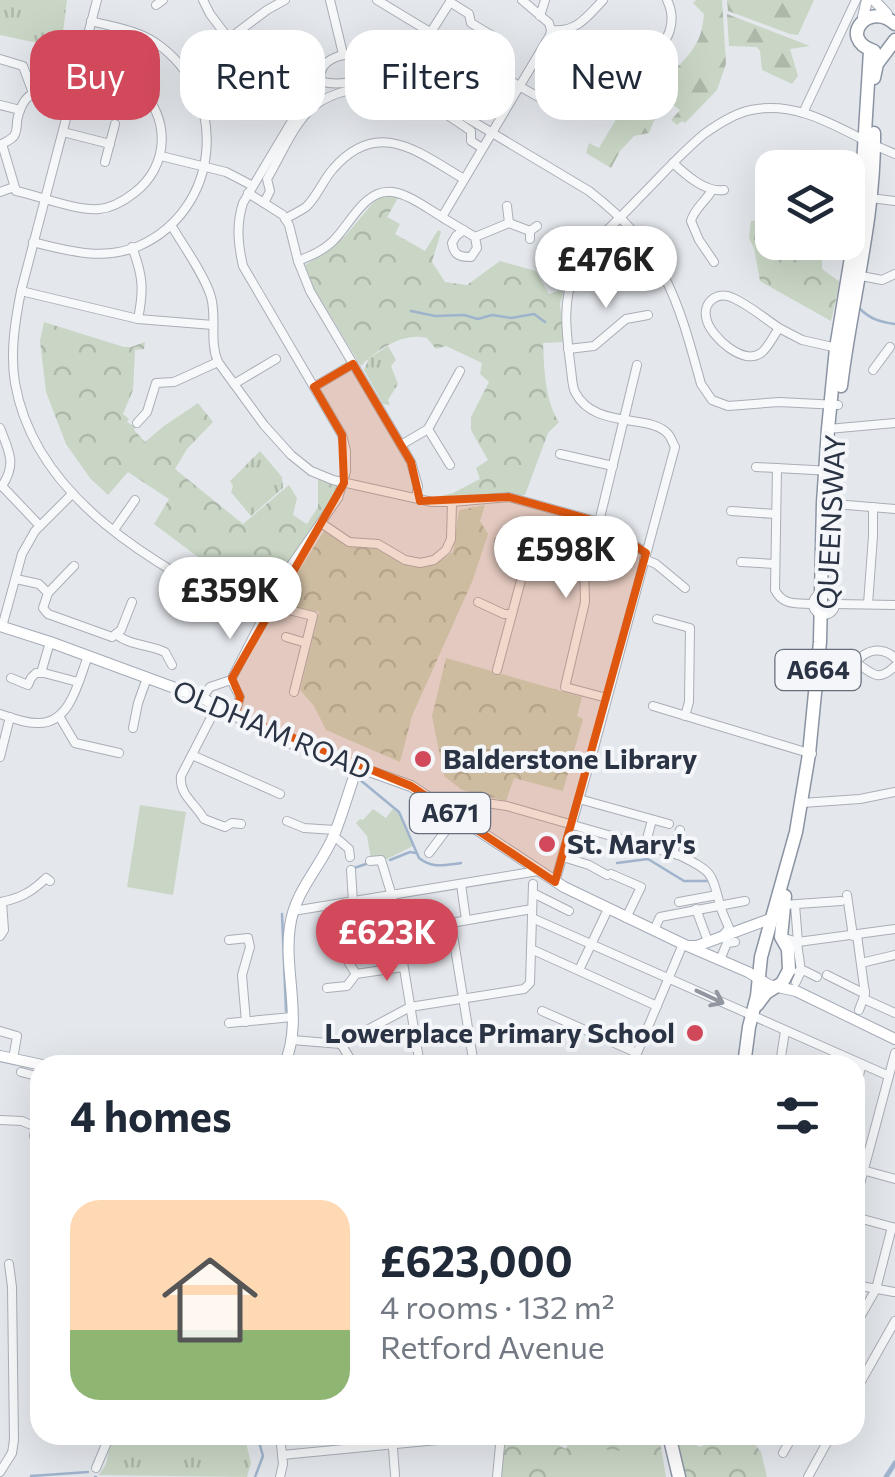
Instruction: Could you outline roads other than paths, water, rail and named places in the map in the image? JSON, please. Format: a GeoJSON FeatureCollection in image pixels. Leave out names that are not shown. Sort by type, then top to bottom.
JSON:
{"type":"FeatureCollection","features":[{"type":"Feature","properties":{"kind":"highway"},"geometry":{"type":"LineString","coordinates":[[863,17],[876,12],[892,19]]}},
{"type":"Feature","properties":{"kind":"highway","name":"QUEENSWAY"},"geometry":{"type":"LineString","coordinates":[[863,17],[857,36],[870,50],[870,143]]}},
{"type":"Feature","properties":{"kind":"highway"},"geometry":{"type":"LineString","coordinates":[[870,50],[890,44]]}},
{"type":"Feature","properties":{"kind":"highway","name":"QUEENSWAY"},"geometry":{"type":"LineString","coordinates":[[865,197],[874,76],[890,44]]}},
{"type":"Feature","properties":{"kind":"highway","name":"QUEENSWAY"},"geometry":{"type":"LineString","coordinates":[[794,977],[789,905],[812,754],[821,660],[828,470],[840,348],[856,260]]}},
{"type":"Feature","properties":{"kind":"highway","name":"QUEENSWAY"},"geometry":{"type":"LineString","coordinates":[[758,979],[768,926],[805,803]]}},
{"type":"Feature","properties":{"kind":"highway"},"geometry":{"type":"LineString","coordinates":[[753,1012],[766,993],[794,977]]}},
{"type":"Feature","properties":{"kind":"highway","name":"A664"},"geometry":{"type":"LineString","coordinates":[[746,1055],[758,979]]}},
{"type":"Feature","properties":{"kind":"highway"},"geometry":{"type":"LineString","coordinates":[[671,1445],[677,1477]]}},
{"type":"Feature","properties":{"kind":"main road"},"geometry":{"type":"LineString","coordinates":[[863,17],[866,0]]}},
{"type":"Feature","properties":{"kind":"main road"},"geometry":{"type":"LineString","coordinates":[[874,0],[892,19]]}},
{"type":"Feature","properties":{"kind":"main road","name":"OLDHAM ROAD"},"geometry":{"type":"LineString","coordinates":[[1,626],[202,698],[280,739],[411,786],[555,882],[754,974],[776,988]]}},
{"type":"Feature","properties":{"kind":"main road"},"geometry":{"type":"LineString","coordinates":[[287,1055],[292,1040],[289,929],[293,911],[303,886],[335,833],[357,768]]}},
{"type":"Feature","properties":{"kind":"main road"},"geometry":{"type":"LineString","coordinates":[[685,945],[697,946],[744,928],[768,926],[791,942]]}},
{"type":"Feature","properties":{"kind":"main road"},"geometry":{"type":"LineString","coordinates":[[707,939],[708,949],[717,958]]}},
{"type":"Feature","properties":{"kind":"main road"},"geometry":{"type":"LineString","coordinates":[[794,977],[895,1039]]}},
{"type":"Feature","properties":{"kind":"main road"},"geometry":{"type":"LineString","coordinates":[[0,1056],[30,1063]]}},
{"type":"Feature","properties":{"kind":"street"},"geometry":{"type":"LineString","coordinates":[[88,30],[96,0]]}},
{"type":"Feature","properties":{"kind":"street"},"geometry":{"type":"LineString","coordinates":[[203,0],[222,30]]}},
{"type":"Feature","properties":{"kind":"street"},"geometry":{"type":"LineString","coordinates":[[240,30],[285,0]]}},
{"type":"Feature","properties":{"kind":"street"},"geometry":{"type":"LineString","coordinates":[[325,64],[343,54],[330,0]]}},
{"type":"Feature","properties":{"kind":"street"},"geometry":{"type":"LineString","coordinates":[[377,0],[429,30]]}},
{"type":"Feature","properties":{"kind":"street"},"geometry":{"type":"LineString","coordinates":[[522,0],[551,30]]}},
{"type":"Feature","properties":{"kind":"street"},"geometry":{"type":"LineString","coordinates":[[540,16],[546,0]]}},
{"type":"Feature","properties":{"kind":"street"},"geometry":{"type":"LineString","coordinates":[[568,30],[581,23],[603,0]]}},
{"type":"Feature","properties":{"kind":"street"},"geometry":{"type":"LineString","coordinates":[[515,84],[549,104],[561,105],[592,75],[652,54],[663,44],[671,30],[667,0]]}},
{"type":"Feature","properties":{"kind":"street"},"geometry":{"type":"LineString","coordinates":[[803,113],[856,0]]}},
{"type":"Feature","properties":{"kind":"street"},"geometry":{"type":"LineString","coordinates":[[433,30],[451,1],[483,30]]}},
{"type":"Feature","properties":{"kind":"street"},"geometry":{"type":"LineString","coordinates":[[91,20],[136,33],[156,43],[180,63]]}},
{"type":"Feature","properties":{"kind":"street"},"geometry":{"type":"LineString","coordinates":[[0,59],[23,66],[30,84]]}},
{"type":"Feature","properties":{"kind":"street"},"geometry":{"type":"LineString","coordinates":[[442,218],[535,59]]}},
{"type":"Feature","properties":{"kind":"street"},"geometry":{"type":"LineString","coordinates":[[325,84],[334,90]]}},
{"type":"Feature","properties":{"kind":"street"},"geometry":{"type":"LineString","coordinates":[[264,203],[270,191],[266,178],[298,126],[314,106],[345,85]]}},
{"type":"Feature","properties":{"kind":"street"},"geometry":{"type":"LineString","coordinates":[[15,189],[1,144],[15,134],[22,104],[30,95]]}},
{"type":"Feature","properties":{"kind":"street"},"geometry":{"type":"LineString","coordinates":[[0,105],[20,110]]}},
{"type":"Feature","properties":{"kind":"street"},"geometry":{"type":"LineString","coordinates":[[555,882],[675,448],[670,435],[660,428],[605,416],[588,407],[574,391],[566,326],[574,274],[584,256],[674,163],[705,134],[738,114],[773,107],[803,113],[895,154]]}},
{"type":"Feature","properties":{"kind":"street"},"geometry":{"type":"LineString","coordinates":[[65,120],[14,329],[15,382],[27,422],[50,466],[71,495],[184,579],[261,620]]}},
{"type":"Feature","properties":{"kind":"street"},"geometry":{"type":"LineString","coordinates":[[0,192],[15,189],[100,209],[124,201],[143,187],[156,168],[162,142],[158,120]]}},
{"type":"Feature","properties":{"kind":"street"},"geometry":{"type":"LineString","coordinates":[[34,242],[79,253],[108,253],[138,246],[171,225],[201,180],[208,152],[206,120]]}},
{"type":"Feature","properties":{"kind":"street"},"geometry":{"type":"LineString","coordinates":[[202,698],[210,687],[232,680],[288,571],[338,498],[346,471],[342,435],[243,266],[238,242],[238,221],[250,190],[292,120]]}},
{"type":"Feature","properties":{"kind":"street"},"geometry":{"type":"LineString","coordinates":[[455,120],[471,131],[471,140],[482,148]]}},
{"type":"Feature","properties":{"kind":"street"},"geometry":{"type":"LineString","coordinates":[[467,120],[590,191],[621,217],[658,262],[679,308],[701,384],[712,400],[728,406],[779,402],[835,405]]}},
{"type":"Feature","properties":{"kind":"street"},"geometry":{"type":"LineString","coordinates":[[106,162],[115,124]]}},
{"type":"Feature","properties":{"kind":"street"},"geometry":{"type":"LineString","coordinates":[[62,132],[110,144]]}},
{"type":"Feature","properties":{"kind":"street"},"geometry":{"type":"LineString","coordinates":[[286,219],[308,205],[344,157],[377,141],[410,147],[464,179]]}},
{"type":"Feature","properties":{"kind":"street"},"geometry":{"type":"LineString","coordinates":[[161,156],[232,174],[286,219],[310,291],[416,475],[416,498]]}},
{"type":"Feature","properties":{"kind":"street"},"geometry":{"type":"LineString","coordinates":[[674,163],[712,190],[724,190]]}},
{"type":"Feature","properties":{"kind":"street"},"geometry":{"type":"LineString","coordinates":[[712,190],[691,220],[714,262]]}},
{"type":"Feature","properties":{"kind":"street"},"geometry":{"type":"LineString","coordinates":[[298,262],[332,242],[365,202],[377,194],[402,195],[464,230],[475,237],[478,248],[471,257],[461,257],[454,251],[452,243],[464,230]]}},
{"type":"Feature","properties":{"kind":"street"},"geometry":{"type":"LineString","coordinates":[[865,197],[895,200]]}},
{"type":"Feature","properties":{"kind":"street"},"geometry":{"type":"LineString","coordinates":[[507,204],[509,222]]}},
{"type":"Feature","properties":{"kind":"street"},"geometry":{"type":"LineString","coordinates":[[475,237],[509,222],[533,232]]}},
{"type":"Feature","properties":{"kind":"street"},"geometry":{"type":"LineString","coordinates":[[171,225],[210,293],[214,354],[218,362],[264,425],[311,471],[344,483],[432,502],[510,497],[599,522],[620,534],[684,588]]}},
{"type":"Feature","properties":{"kind":"street"},"geometry":{"type":"LineString","coordinates":[[132,248],[144,288],[138,319]]}},
{"type":"Feature","properties":{"kind":"street"},"geometry":{"type":"LineString","coordinates":[[584,256],[599,266],[622,270],[658,262]]}},
{"type":"Feature","properties":{"kind":"street"},"geometry":{"type":"LineString","coordinates":[[854,274],[882,280],[895,274]]}},
{"type":"Feature","properties":{"kind":"street"},"geometry":{"type":"LineString","coordinates":[[21,292],[138,319],[213,325]]}},
{"type":"Feature","properties":{"kind":"street"},"geometry":{"type":"LineString","coordinates":[[779,328],[762,352],[742,356],[717,337],[707,322],[705,310],[710,300],[720,295],[731,296],[802,340],[840,348]]}},
{"type":"Feature","properties":{"kind":"street"},"geometry":{"type":"LineString","coordinates":[[568,349],[594,346],[626,318],[648,314]]}},
{"type":"Feature","properties":{"kind":"street"},"geometry":{"type":"LineString","coordinates":[[0,326],[14,329]]}},
{"type":"Feature","properties":{"kind":"street"},"geometry":{"type":"LineString","coordinates":[[873,370],[890,347]]}},
{"type":"Feature","properties":{"kind":"street"},"geometry":{"type":"LineString","coordinates":[[234,384],[276,359]]}},
{"type":"Feature","properties":{"kind":"street"},"geometry":{"type":"LineString","coordinates":[[880,360],[895,364]]}},
{"type":"Feature","properties":{"kind":"street"},"geometry":{"type":"LineString","coordinates":[[137,423],[148,412],[156,384],[174,382],[218,362]]}},
{"type":"Feature","properties":{"kind":"street"},"geometry":{"type":"LineString","coordinates":[[314,387],[354,364]]}},
{"type":"Feature","properties":{"kind":"street"},"geometry":{"type":"LineString","coordinates":[[599,522],[637,365]]}},
{"type":"Feature","properties":{"kind":"street"},"geometry":{"type":"LineString","coordinates":[[401,445],[428,429],[460,371]]}},
{"type":"Feature","properties":{"kind":"street"},"geometry":{"type":"LineString","coordinates":[[832,428],[895,423]]}},
{"type":"Feature","properties":{"kind":"street"},"geometry":{"type":"LineString","coordinates":[[0,428],[12,459],[11,474],[1,487],[40,526]]}},
{"type":"Feature","properties":{"kind":"street"},"geometry":{"type":"LineString","coordinates":[[428,429],[450,465]]}},
{"type":"Feature","properties":{"kind":"street"},"geometry":{"type":"LineString","coordinates":[[560,454],[613,466]]}},
{"type":"Feature","properties":{"kind":"street"},"geometry":{"type":"LineString","coordinates":[[756,467],[828,470]]}},
{"type":"Feature","properties":{"kind":"street"},"geometry":{"type":"LineString","coordinates":[[777,468],[774,564],[779,598],[789,603],[895,605]]}},
{"type":"Feature","properties":{"kind":"street"},"geometry":{"type":"LineString","coordinates":[[1,626],[22,554],[35,531],[71,495]]}},
{"type":"Feature","properties":{"kind":"street"},"geometry":{"type":"LineString","coordinates":[[114,530],[135,500]]}},
{"type":"Feature","properties":{"kind":"street"},"geometry":{"type":"LineString","coordinates":[[321,523],[350,542],[378,544],[404,560],[420,563],[434,560],[446,550],[451,539],[452,502]]}},
{"type":"Feature","properties":{"kind":"street"},"geometry":{"type":"LineString","coordinates":[[826,503],[895,509]]}},
{"type":"Feature","properties":{"kind":"street"},"geometry":{"type":"LineString","coordinates":[[868,604],[873,507]]}},
{"type":"Feature","properties":{"kind":"street"},"geometry":{"type":"LineString","coordinates":[[731,511],[775,514]]}},
{"type":"Feature","properties":{"kind":"street"},"geometry":{"type":"LineString","coordinates":[[499,541],[530,552]]}},
{"type":"Feature","properties":{"kind":"street"},"geometry":{"type":"LineString","coordinates":[[496,670],[530,552],[536,548],[582,560],[585,602],[565,687],[607,698]]}},
{"type":"Feature","properties":{"kind":"street"},"geometry":{"type":"LineString","coordinates":[[741,562],[774,564]]}},
{"type":"Feature","properties":{"kind":"street"},"geometry":{"type":"LineString","coordinates":[[74,566],[48,593],[43,608],[48,614],[112,637],[121,630],[132,602]]}},
{"type":"Feature","properties":{"kind":"street"},"geometry":{"type":"LineString","coordinates":[[16,579],[39,584],[48,593]]}},
{"type":"Feature","properties":{"kind":"street"},"geometry":{"type":"LineString","coordinates":[[0,586],[12,590]]}},
{"type":"Feature","properties":{"kind":"street"},"geometry":{"type":"LineString","coordinates":[[478,602],[512,614]]}},
{"type":"Feature","properties":{"kind":"street"},"geometry":{"type":"LineString","coordinates":[[269,605],[313,616],[294,692]]}},
{"type":"Feature","properties":{"kind":"street"},"geometry":{"type":"LineString","coordinates":[[656,619],[690,628],[689,702],[684,716]]}},
{"type":"Feature","properties":{"kind":"street"},"geometry":{"type":"LineString","coordinates":[[116,634],[123,640],[166,652],[172,665]]}},
{"type":"Feature","properties":{"kind":"street"},"geometry":{"type":"LineString","coordinates":[[286,636],[306,642]]}},
{"type":"Feature","properties":{"kind":"street"},"geometry":{"type":"LineString","coordinates":[[41,673],[50,642]]}},
{"type":"Feature","properties":{"kind":"street"},"geometry":{"type":"LineString","coordinates":[[856,662],[873,650],[895,658]]}},
{"type":"Feature","properties":{"kind":"street"},"geometry":{"type":"LineString","coordinates":[[0,756],[5,716],[38,724],[59,716],[72,700],[88,656]]}},
{"type":"Feature","properties":{"kind":"street"},"geometry":{"type":"LineString","coordinates":[[821,660],[856,662],[873,674],[889,672],[895,666]]}},
{"type":"Feature","properties":{"kind":"street"},"geometry":{"type":"LineString","coordinates":[[10,678],[28,685],[36,673],[41,673],[78,682]]}},
{"type":"Feature","properties":{"kind":"street"},"geometry":{"type":"LineString","coordinates":[[133,728],[147,678]]}},
{"type":"Feature","properties":{"kind":"street"},"geometry":{"type":"LineString","coordinates":[[232,680],[240,697],[235,714]]}},
{"type":"Feature","properties":{"kind":"street"},"geometry":{"type":"LineString","coordinates":[[217,706],[180,786],[204,819],[224,826],[240,824]]}},
{"type":"Feature","properties":{"kind":"street"},"geometry":{"type":"LineString","coordinates":[[653,706],[812,754]]}},
{"type":"Feature","properties":{"kind":"street"},"geometry":{"type":"LineString","coordinates":[[59,716],[74,743],[119,753]]}},
{"type":"Feature","properties":{"kind":"street"},"geometry":{"type":"LineString","coordinates":[[192,755],[280,794]]}},
{"type":"Feature","properties":{"kind":"street"},"geometry":{"type":"LineString","coordinates":[[805,803],[860,800],[895,792]]}},
{"type":"Feature","properties":{"kind":"street"},"geometry":{"type":"LineString","coordinates":[[444,797],[507,806],[673,853],[708,872],[714,881],[729,928],[724,935]]}},
{"type":"Feature","properties":{"kind":"street"},"geometry":{"type":"LineString","coordinates":[[579,799],[668,824]]}},
{"type":"Feature","properties":{"kind":"street"},"geometry":{"type":"LineString","coordinates":[[429,853],[456,817]]}},
{"type":"Feature","properties":{"kind":"street"},"geometry":{"type":"LineString","coordinates":[[286,820],[304,828],[335,833],[349,849],[350,857]]}},
{"type":"Feature","properties":{"kind":"street"},"geometry":{"type":"LineString","coordinates":[[645,846],[652,820]]}},
{"type":"Feature","properties":{"kind":"street"},"geometry":{"type":"LineString","coordinates":[[673,853],[680,830]]}},
{"type":"Feature","properties":{"kind":"street"},"geometry":{"type":"LineString","coordinates":[[562,857],[641,887],[626,918]]}},
{"type":"Feature","properties":{"kind":"street"},"geometry":{"type":"LineString","coordinates":[[370,861],[381,860],[392,896],[418,1055]]}},
{"type":"Feature","properties":{"kind":"street"},"geometry":{"type":"LineString","coordinates":[[351,870],[354,902]]}},
{"type":"Feature","properties":{"kind":"street"},"geometry":{"type":"LineString","coordinates":[[293,911],[538,871]]}},
{"type":"Feature","properties":{"kind":"street"},"geometry":{"type":"LineString","coordinates":[[5,935],[1,902],[21,898],[46,878],[50,881]]}},
{"type":"Feature","properties":{"kind":"street"},"geometry":{"type":"LineString","coordinates":[[461,884],[466,920]]}},
{"type":"Feature","properties":{"kind":"street"},"geometry":{"type":"LineString","coordinates":[[292,1040],[341,1044],[410,1007],[524,988],[530,983],[533,888],[569,911]]}},
{"type":"Feature","properties":{"kind":"street"},"geometry":{"type":"LineString","coordinates":[[679,902],[717,894]]}},
{"type":"Feature","properties":{"kind":"street"},"geometry":{"type":"LineString","coordinates":[[789,905],[844,898],[864,980],[865,995],[859,1010]]}},
{"type":"Feature","properties":{"kind":"street"},"geometry":{"type":"LineString","coordinates":[[694,899],[707,939]]}},
{"type":"Feature","properties":{"kind":"street"},"geometry":{"type":"LineString","coordinates":[[654,930],[660,917],[722,911],[746,901]]}},
{"type":"Feature","properties":{"kind":"street"},"geometry":{"type":"LineString","coordinates":[[579,970],[608,909]]}},
{"type":"Feature","properties":{"kind":"street"},"geometry":{"type":"LineString","coordinates":[[722,911],[744,928]]}},
{"type":"Feature","properties":{"kind":"street"},"geometry":{"type":"LineString","coordinates":[[472,1055],[451,923],[532,913],[592,944],[753,1012],[785,1031],[841,1055]]}},
{"type":"Feature","properties":{"kind":"street"},"geometry":{"type":"LineString","coordinates":[[791,942],[895,929]]}},
{"type":"Feature","properties":{"kind":"street"},"geometry":{"type":"LineString","coordinates":[[230,940],[248,938],[250,947],[242,975],[246,1022]]}},
{"type":"Feature","properties":{"kind":"street"},"geometry":{"type":"LineString","coordinates":[[717,958],[727,942],[735,942]]}},
{"type":"Feature","properties":{"kind":"street"},"geometry":{"type":"LineString","coordinates":[[542,1011],[637,1053],[685,945]]}},
{"type":"Feature","properties":{"kind":"street"},"geometry":{"type":"LineString","coordinates":[[532,949],[657,1006]]}},
{"type":"Feature","properties":{"kind":"street"},"geometry":{"type":"LineString","coordinates":[[350,951],[349,963],[356,974]]}},
{"type":"Feature","properties":{"kind":"street"},"geometry":{"type":"LineString","coordinates":[[861,963],[895,956]]}},
{"type":"Feature","properties":{"kind":"street"},"geometry":{"type":"LineString","coordinates":[[327,988],[347,986],[356,974],[403,967]]}},
{"type":"Feature","properties":{"kind":"street"},"geometry":{"type":"LineString","coordinates":[[794,977],[822,976],[861,992],[894,1013],[882,1033]]}},
{"type":"Feature","properties":{"kind":"street"},"geometry":{"type":"LineString","coordinates":[[864,980],[877,978]]}},
{"type":"Feature","properties":{"kind":"street"},"geometry":{"type":"LineString","coordinates":[[230,1023],[292,1017]]}},
{"type":"Feature","properties":{"kind":"street"},"geometry":{"type":"LineString","coordinates":[[0,1031],[17,1036],[13,1059]]}},
{"type":"Feature","properties":{"kind":"street"},"geometry":{"type":"LineString","coordinates":[[781,1055],[785,1031]]}},
{"type":"Feature","properties":{"kind":"street"},"geometry":{"type":"LineString","coordinates":[[341,1044],[348,1054]]}},
{"type":"Feature","properties":{"kind":"street"},"geometry":{"type":"LineString","coordinates":[[865,1150],[895,1053]]}},
{"type":"Feature","properties":{"kind":"street"},"geometry":{"type":"LineString","coordinates":[[865,1065],[889,1076]]}},
{"type":"Feature","properties":{"kind":"street"},"geometry":{"type":"LineString","coordinates":[[21,1072],[30,1074]]}},
{"type":"Feature","properties":{"kind":"street"},"geometry":{"type":"LineString","coordinates":[[0,1120],[30,1123]]}},
{"type":"Feature","properties":{"kind":"street"},"geometry":{"type":"LineString","coordinates":[[865,1170],[895,1178]]}},
{"type":"Feature","properties":{"kind":"street"},"geometry":{"type":"LineString","coordinates":[[865,1220],[893,1227],[876,1289],[865,1308]]}},
{"type":"Feature","properties":{"kind":"street"},"geometry":{"type":"LineString","coordinates":[[884,1256],[895,1258]]}},
{"type":"Feature","properties":{"kind":"street"},"geometry":{"type":"LineString","coordinates":[[0,1472],[12,1453],[14,1440],[9,1264]]}},
{"type":"Feature","properties":{"kind":"street"},"geometry":{"type":"LineString","coordinates":[[865,1287],[894,1292]]}},
{"type":"Feature","properties":{"kind":"street"},"geometry":{"type":"LineString","coordinates":[[865,1373],[895,1321]]}},
{"type":"Feature","properties":{"kind":"street"},"geometry":{"type":"LineString","coordinates":[[96,1465],[105,1445]]}},
{"type":"Feature","properties":{"kind":"street"},"geometry":{"type":"LineString","coordinates":[[280,1477],[281,1445]]}},
{"type":"Feature","properties":{"kind":"street"},"geometry":{"type":"LineString","coordinates":[[282,1455],[351,1445]]}},
{"type":"Feature","properties":{"kind":"street"},"geometry":{"type":"LineString","coordinates":[[393,1445],[396,1476]]}},
{"type":"Feature","properties":{"kind":"street"},"geometry":{"type":"LineString","coordinates":[[498,1477],[500,1445]]}},
{"type":"Feature","properties":{"kind":"street"},"geometry":{"type":"LineString","coordinates":[[784,1452],[788,1445]]}},
{"type":"Feature","properties":{"kind":"street"},"geometry":{"type":"LineString","coordinates":[[808,1477],[826,1445]]}},
{"type":"Feature","properties":{"kind":"waterway"},"geometry":{"type":"LineString","coordinates":[[859,308],[867,315],[895,324]]}},
{"type":"Feature","properties":{"kind":"waterway"},"geometry":{"type":"LineString","coordinates":[[411,311],[478,319],[534,314],[545,322]]}},
{"type":"Feature","properties":{"kind":"waterway"},"geometry":{"type":"LineString","coordinates":[[359,779],[399,812],[419,858],[434,865],[461,863]]}},
{"type":"Feature","properties":{"kind":"waterway"},"geometry":{"type":"LineString","coordinates":[[390,860],[416,853]]}},
{"type":"Feature","properties":{"kind":"waterway"},"geometry":{"type":"LineString","coordinates":[[617,863],[648,859],[684,881],[708,881]]}},
{"type":"Feature","properties":{"kind":"waterway"},"geometry":{"type":"LineString","coordinates":[[354,868],[366,864]]}},
{"type":"Feature","properties":{"kind":"waterway"},"geometry":{"type":"LineString","coordinates":[[282,914],[286,1011]]}},
{"type":"Feature","properties":{"kind":"waterway"},"geometry":{"type":"LineString","coordinates":[[255,1477],[263,1456],[260,1445]]}},
{"type":"Feature","properties":{"kind":"waterway"},"geometry":{"type":"LineString","coordinates":[[886,1477],[895,1463]]}},
{"type":"Feature","properties":{"kind":"waterway"},"geometry":{"type":"LineString","coordinates":[[31,1476],[88,1472]]}},
{"type":"Feature","properties":{"kind":"place","name":"Balderstone Library"},"geometry":{"type":"Point","coordinates":[423,759]}},
{"type":"Feature","properties":{"kind":"place","name":"St. Mary's"},"geometry":{"type":"Point","coordinates":[547,844]}},
{"type":"Feature","properties":{"kind":"place","name":"Lowerplace Primary School"},"geometry":{"type":"Point","coordinates":[695,1033]}}]}
